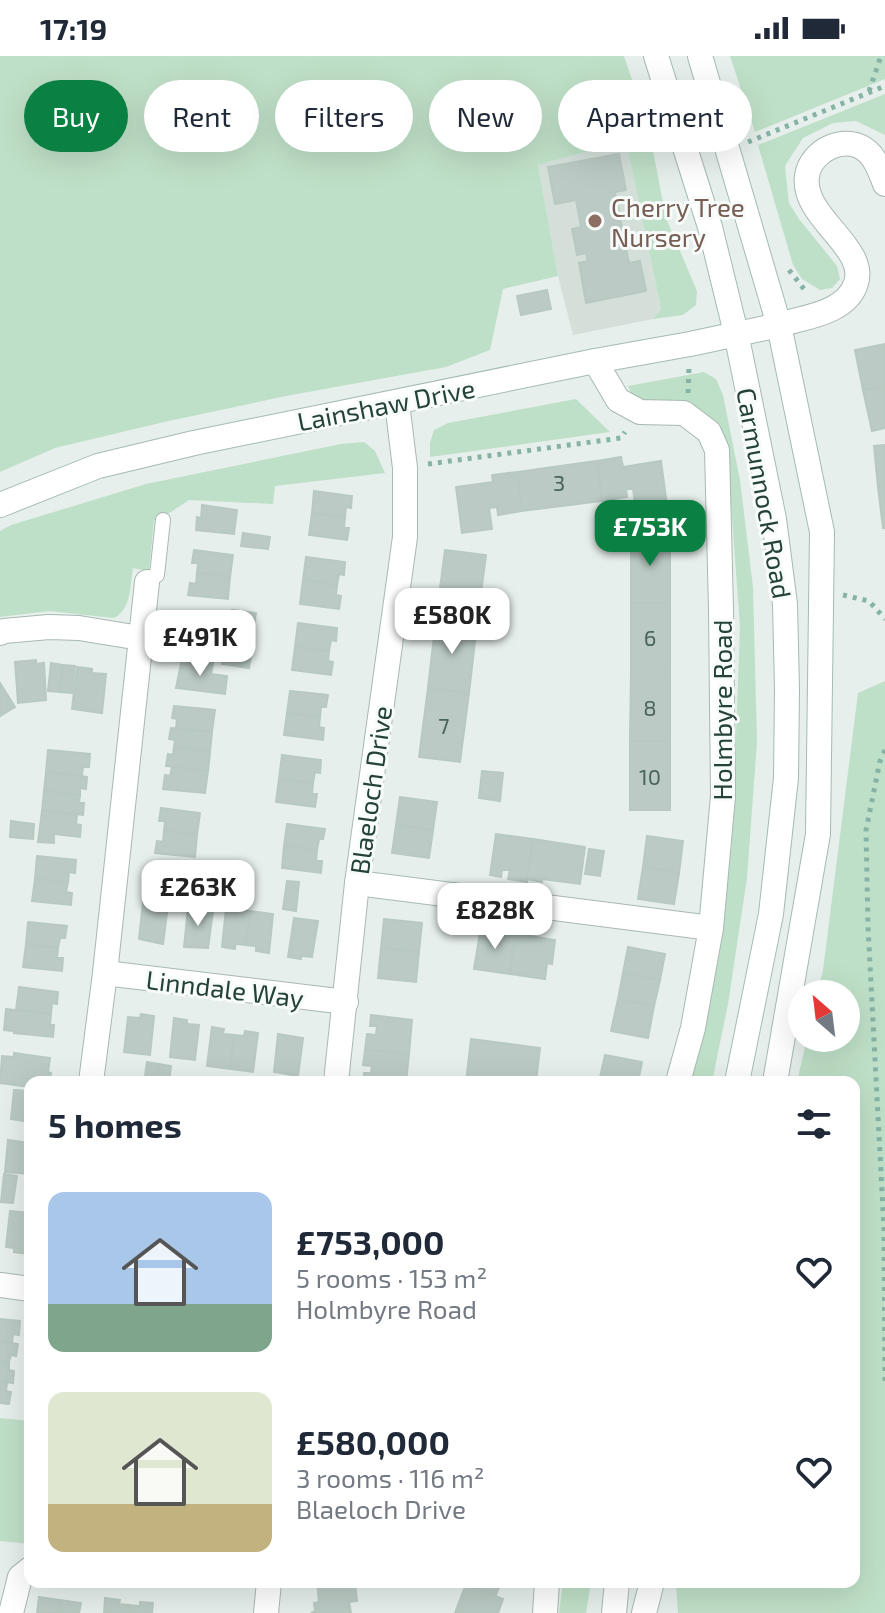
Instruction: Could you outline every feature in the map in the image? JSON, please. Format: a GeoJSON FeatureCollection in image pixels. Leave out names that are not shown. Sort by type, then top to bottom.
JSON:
{"type":"FeatureCollection","features":[{"type":"Feature","properties":{"kind":"street","name":"Carmunnock Road"},"geometry":{"type":"LineString","coordinates":[[656,56],[710,227],[736,333],[774,519],[785,604],[786,778],[771,914],[738,1076]]}},
{"type":"Feature","properties":{"kind":"street","name":"Carmunnock Road"},"geometry":{"type":"LineString","coordinates":[[700,56],[779,325],[822,532],[818,834],[776,1076]]}},
{"type":"Feature","properties":{"kind":"street","name":"Lainshaw Drive"},"geometry":{"type":"LineString","coordinates":[[0,505],[98,466],[194,443],[690,344],[779,325],[836,308],[851,294],[858,271],[854,259],[814,205],[808,192],[807,176],[812,162],[825,148],[840,144],[859,145],[871,154],[885,184]]}},
{"type":"Feature","properties":{"kind":"street"},"geometry":{"type":"LineString","coordinates":[[595,361],[618,400],[640,412],[684,413]]}},
{"type":"Feature","properties":{"kind":"street","name":"Blaeloch Drive"},"geometry":{"type":"LineString","coordinates":[[337,1076],[357,883],[405,537],[405,468],[397,403]]}},
{"type":"Feature","properties":{"kind":"street","name":"Holmbyre Road"},"geometry":{"type":"LineString","coordinates":[[680,1076],[693,1028],[711,928],[723,796],[717,450],[709,432],[684,413]]}},
{"type":"Feature","properties":{"kind":"street"},"geometry":{"type":"LineString","coordinates":[[92,1076],[147,582]]}},
{"type":"Feature","properties":{"kind":"street"},"geometry":{"type":"LineString","coordinates":[[0,633],[49,627],[79,628],[140,638]]}},
{"type":"Feature","properties":{"kind":"street"},"geometry":{"type":"LineString","coordinates":[[357,883],[711,928]]}},
{"type":"Feature","properties":{"kind":"street","name":"Linndale Way"},"geometry":{"type":"LineString","coordinates":[[105,973],[346,1002]]}},
{"type":"Feature","properties":{"kind":"street"},"geometry":{"type":"LineString","coordinates":[[0,1285],[24,1288]]}},
{"type":"Feature","properties":{"kind":"street"},"geometry":{"type":"LineString","coordinates":[[11,1613],[20,1577],[24,1574]]}},
{"type":"Feature","properties":{"kind":"street"},"geometry":{"type":"LineString","coordinates":[[264,1588],[266,1613]]}},
{"type":"Feature","properties":{"kind":"street"},"geometry":{"type":"LineString","coordinates":[[545,1613],[547,1588]]}},
{"type":"Feature","properties":{"kind":"street"},"geometry":{"type":"LineString","coordinates":[[614,1613],[616,1588]]}},
{"type":"Feature","properties":{"kind":"street"},"geometry":{"type":"LineString","coordinates":[[644,1613],[650,1588]]}},
{"type":"Feature","properties":{"kind":"lane"},"geometry":{"type":"LineString","coordinates":[[147,582],[157,575],[163,520]]}},
{"type":"Feature","properties":{"kind":"path"},"geometry":{"type":"LineString","coordinates":[[868,92],[881,56]]}},
{"type":"Feature","properties":{"kind":"path"},"geometry":{"type":"LineString","coordinates":[[730,153],[750,140],[885,86]]}},
{"type":"Feature","properties":{"kind":"path"},"geometry":{"type":"LineString","coordinates":[[684,413],[688,403],[690,344]]}},
{"type":"Feature","properties":{"kind":"path"},"geometry":{"type":"LineString","coordinates":[[405,468],[621,438],[640,412]]}},
{"type":"Feature","properties":{"kind":"path"},"geometry":{"type":"LineString","coordinates":[[821,595],[844,594],[869,601],[885,619]]}},
{"type":"Feature","properties":{"kind":"path"},"geometry":{"type":"LineString","coordinates":[[885,750],[866,830],[884,1229],[885,1381]]}},
{"type":"Feature","properties":{"kind":"shaded area","name":"Cherry Tree Nursery"},"geometry":{"type":"Polygon","coordinates":[[[586,152],[628,152],[661,309],[653,319],[573,335],[558,276],[538,165],[586,152]]]}},
{"type":"Feature","properties":{"kind":"green space"},"geometry":{"type":"Polygon","coordinates":[[[0,56],[624,56],[632,80],[558,80],[558,152],[586,152],[538,165],[558,276],[503,289],[490,350],[446,367],[286,396],[55,448],[0,472],[0,56]]]}},
{"type":"Feature","properties":{"kind":"green space"},"geometry":{"type":"Polygon","coordinates":[[[730,56],[885,56],[885,79],[755,132],[752,123],[752,80],[738,80],[730,56]]]}},
{"type":"Feature","properties":{"kind":"green space"},"geometry":{"type":"Polygon","coordinates":[[[885,94],[885,135],[856,121],[833,123],[803,138],[785,166],[789,203],[837,266],[840,279],[832,288],[820,290],[802,279],[793,265],[758,145],[885,94]]]}},
{"type":"Feature","properties":{"kind":"green space"},"geometry":{"type":"Polygon","coordinates":[[[628,152],[653,152],[666,218],[697,291],[696,305],[683,315],[653,319],[661,309],[628,152]]]}},
{"type":"Feature","properties":{"kind":"green space"},"geometry":{"type":"Polygon","coordinates":[[[704,372],[716,379],[723,395],[740,480],[753,587],[757,742],[747,878],[728,1004],[713,1076],[691,1076],[717,956],[732,844],[740,627],[729,477],[723,441],[633,398],[628,386],[704,372]]]}},
{"type":"Feature","properties":{"kind":"green space"},"geometry":{"type":"Polygon","coordinates":[[[576,399],[610,432],[430,457],[434,430],[448,423],[576,399]]]}},
{"type":"Feature","properties":{"kind":"green space"},"geometry":{"type":"Polygon","coordinates":[[[364,442],[375,451],[385,473],[275,486],[273,504],[189,500],[167,517],[154,521],[149,571],[133,568],[127,603],[114,618],[49,611],[0,617],[0,531],[11,525],[146,484],[364,442]]]}},
{"type":"Feature","properties":{"kind":"green space"},"geometry":{"type":"Polygon","coordinates":[[[885,681],[885,1613],[678,1613],[676,1588],[860,1588],[860,1076],[798,1076],[804,1052],[860,1052],[860,980],[820,980],[858,693],[885,681]]]}},
{"type":"Feature","properties":{"kind":"green space"},"geometry":{"type":"Polygon","coordinates":[[[0,1418],[24,1420],[24,1543],[0,1541],[0,1418]]]}},
{"type":"Feature","properties":{"kind":"green space"},"geometry":{"type":"Polygon","coordinates":[[[562,1588],[590,1588],[586,1613],[559,1613],[562,1588]]]}},
{"type":"Feature","properties":{"kind":"building"},"geometry":{"type":"Polygon","coordinates":[[[619,154],[626,190],[615,192],[629,263],[640,261],[646,291],[586,303],[579,263],[588,261],[586,253],[577,255],[572,229],[581,227],[576,200],[555,204],[548,167],[619,154]]]}},
{"type":"Feature","properties":{"kind":"building"},"geometry":{"type":"Polygon","coordinates":[[[547,290],[551,309],[521,315],[517,296],[547,290]]]}},
{"type":"Feature","properties":{"kind":"building"},"geometry":{"type":"Polygon","coordinates":[[[885,344],[885,386],[863,390],[855,350],[885,344]]]}},
{"type":"Feature","properties":{"kind":"building"},"geometry":{"type":"Polygon","coordinates":[[[885,386],[885,428],[872,431],[863,390],[885,386]]]}},
{"type":"Feature","properties":{"kind":"building"},"geometry":{"type":"Polygon","coordinates":[[[885,445],[885,486],[878,487],[874,446],[885,445]]]}},
{"type":"Feature","properties":{"kind":"building"},"geometry":{"type":"Polygon","coordinates":[[[621,457],[623,467],[661,461],[667,506],[636,511],[633,489],[626,489],[627,497],[602,501],[597,461],[621,457]]]}},
{"type":"Feature","properties":{"kind":"building"},"geometry":{"type":"Polygon","coordinates":[[[597,461],[602,501],[522,511],[517,472],[597,461]]]}},
{"type":"Feature","properties":{"kind":"building"},"geometry":{"type":"Polygon","coordinates":[[[517,472],[522,511],[498,515],[497,507],[489,508],[492,529],[462,533],[456,487],[493,482],[492,475],[517,472]]]}},
{"type":"Feature","properties":{"kind":"building"},"geometry":{"type":"Polygon","coordinates":[[[885,486],[885,528],[883,528],[878,487],[885,486]]]}},
{"type":"Feature","properties":{"kind":"building"},"geometry":{"type":"Polygon","coordinates":[[[314,491],[352,496],[351,508],[346,507],[345,517],[312,513],[314,491]]]}},
{"type":"Feature","properties":{"kind":"building"},"geometry":{"type":"Polygon","coordinates":[[[202,505],[237,510],[234,534],[196,530],[202,505]]]}},
{"type":"Feature","properties":{"kind":"building"},"geometry":{"type":"Polygon","coordinates":[[[312,513],[345,517],[344,528],[349,528],[347,540],[309,535],[312,513]]]}},
{"type":"Feature","properties":{"kind":"building"},"geometry":{"type":"Polygon","coordinates":[[[243,533],[270,537],[268,549],[241,546],[243,533]]]}},
{"type":"Feature","properties":{"kind":"building"},"geometry":{"type":"Polygon","coordinates":[[[631,534],[670,534],[670,603],[631,603],[631,534]]]}},
{"type":"Feature","properties":{"kind":"building"},"geometry":{"type":"Polygon","coordinates":[[[194,550],[233,555],[230,577],[197,573],[198,563],[192,563],[194,550]]]}},
{"type":"Feature","properties":{"kind":"building"},"geometry":{"type":"Polygon","coordinates":[[[445,550],[486,555],[477,624],[436,619],[445,550]]]}},
{"type":"Feature","properties":{"kind":"building"},"geometry":{"type":"Polygon","coordinates":[[[306,557],[345,562],[344,575],[339,574],[337,585],[303,580],[306,557]]]}},
{"type":"Feature","properties":{"kind":"building"},"geometry":{"type":"Polygon","coordinates":[[[197,573],[230,577],[228,599],[188,595],[190,583],[196,584],[197,573]]]}},
{"type":"Feature","properties":{"kind":"building"},"geometry":{"type":"Polygon","coordinates":[[[303,580],[337,585],[336,595],[341,596],[339,609],[300,604],[303,580]]]}},
{"type":"Feature","properties":{"kind":"building"},"geometry":{"type":"Polygon","coordinates":[[[631,603],[670,603],[670,672],[631,672],[631,603]]]}},
{"type":"Feature","properties":{"kind":"building"},"geometry":{"type":"Polygon","coordinates":[[[232,610],[256,613],[254,625],[231,622],[232,610]]]}},
{"type":"Feature","properties":{"kind":"building"},"geometry":{"type":"Polygon","coordinates":[[[188,616],[219,619],[215,650],[182,646],[188,616]]]}},
{"type":"Feature","properties":{"kind":"building"},"geometry":{"type":"Polygon","coordinates":[[[436,619],[477,624],[469,693],[428,688],[436,619]]]}},
{"type":"Feature","properties":{"kind":"building"},"geometry":{"type":"Polygon","coordinates":[[[298,623],[337,628],[336,641],[331,640],[329,651],[295,647],[298,623]]]}},
{"type":"Feature","properties":{"kind":"building"},"geometry":{"type":"Polygon","coordinates":[[[295,647],[329,651],[328,661],[333,662],[331,675],[292,670],[295,647]]]}},
{"type":"Feature","properties":{"kind":"building"},"geometry":{"type":"Polygon","coordinates":[[[223,652],[251,655],[249,668],[222,664],[223,652]]]}},
{"type":"Feature","properties":{"kind":"building"},"geometry":{"type":"Polygon","coordinates":[[[182,659],[213,663],[211,674],[227,676],[225,694],[176,688],[182,659]]]}},
{"type":"Feature","properties":{"kind":"building"},"geometry":{"type":"Polygon","coordinates":[[[36,660],[36,664],[44,663],[46,700],[18,703],[15,662],[36,660]]]}},
{"type":"Feature","properties":{"kind":"building"},"geometry":{"type":"Polygon","coordinates":[[[51,663],[63,665],[60,692],[48,691],[51,663]]]}},
{"type":"Feature","properties":{"kind":"building"},"geometry":{"type":"Polygon","coordinates":[[[63,665],[75,666],[72,693],[60,692],[63,665]]]}},
{"type":"Feature","properties":{"kind":"building"},"geometry":{"type":"Polygon","coordinates":[[[77,667],[106,674],[102,713],[72,709],[77,667]]]}},
{"type":"Feature","properties":{"kind":"building"},"geometry":{"type":"Polygon","coordinates":[[[631,672],[670,672],[670,741],[630,741],[631,672]]]}},
{"type":"Feature","properties":{"kind":"building"},"geometry":{"type":"Polygon","coordinates":[[[0,683],[15,707],[0,716],[0,683]]]}},
{"type":"Feature","properties":{"kind":"building"},"geometry":{"type":"Polygon","coordinates":[[[428,688],[469,693],[460,762],[419,757],[428,688]]]}},
{"type":"Feature","properties":{"kind":"building"},"geometry":{"type":"Polygon","coordinates":[[[290,691],[328,695],[326,707],[321,707],[320,717],[287,713],[290,691]]]}},
{"type":"Feature","properties":{"kind":"building"},"geometry":{"type":"Polygon","coordinates":[[[174,706],[215,710],[212,732],[176,728],[177,719],[172,718],[174,706]]]}},
{"type":"Feature","properties":{"kind":"building"},"geometry":{"type":"Polygon","coordinates":[[[287,713],[320,717],[319,727],[324,728],[323,740],[284,735],[287,713]]]}},
{"type":"Feature","properties":{"kind":"building"},"geometry":{"type":"Polygon","coordinates":[[[171,728],[212,732],[210,752],[174,747],[175,740],[169,739],[171,728]]]}},
{"type":"Feature","properties":{"kind":"building"},"geometry":{"type":"Polygon","coordinates":[[[630,741],[670,741],[670,810],[630,810],[630,741]]]}},
{"type":"Feature","properties":{"kind":"building"},"geometry":{"type":"Polygon","coordinates":[[[174,747],[210,752],[208,771],[166,766],[168,754],[173,755],[174,747]]]}},
{"type":"Feature","properties":{"kind":"building"},"geometry":{"type":"Polygon","coordinates":[[[48,750],[90,754],[89,767],[83,767],[82,776],[46,772],[48,750]]]}},
{"type":"Feature","properties":{"kind":"building"},"geometry":{"type":"Polygon","coordinates":[[[282,755],[321,760],[320,773],[315,772],[313,783],[279,779],[282,755]]]}},
{"type":"Feature","properties":{"kind":"building"},"geometry":{"type":"Polygon","coordinates":[[[172,767],[208,771],[205,793],[163,789],[165,775],[170,776],[172,767]]]}},
{"type":"Feature","properties":{"kind":"building"},"geometry":{"type":"Polygon","coordinates":[[[482,771],[503,773],[500,801],[479,798],[482,771]]]}},
{"type":"Feature","properties":{"kind":"building"},"geometry":{"type":"Polygon","coordinates":[[[46,772],[87,777],[86,789],[80,788],[80,795],[44,791],[46,772]]]}},
{"type":"Feature","properties":{"kind":"building"},"geometry":{"type":"Polygon","coordinates":[[[279,779],[313,783],[312,794],[317,794],[315,807],[276,802],[279,779]]]}},
{"type":"Feature","properties":{"kind":"building"},"geometry":{"type":"Polygon","coordinates":[[[44,791],[80,795],[79,803],[84,803],[83,815],[42,811],[44,791]]]}},
{"type":"Feature","properties":{"kind":"building"},"geometry":{"type":"Polygon","coordinates":[[[400,797],[437,802],[433,830],[396,825],[400,797]]]}},
{"type":"Feature","properties":{"kind":"building"},"geometry":{"type":"Polygon","coordinates":[[[161,808],[200,813],[197,835],[164,831],[165,821],[159,821],[161,808]]]}},
{"type":"Feature","properties":{"kind":"building"},"geometry":{"type":"Polygon","coordinates":[[[42,811],[77,815],[76,824],[81,825],[80,837],[54,834],[54,843],[38,842],[42,811]]]}},
{"type":"Feature","properties":{"kind":"building"},"geometry":{"type":"Polygon","coordinates":[[[11,821],[34,824],[33,839],[10,837],[11,821]]]}},
{"type":"Feature","properties":{"kind":"building"},"geometry":{"type":"Polygon","coordinates":[[[287,824],[325,829],[317,850],[284,846],[287,824]]]}},
{"type":"Feature","properties":{"kind":"building"},"geometry":{"type":"Polygon","coordinates":[[[396,825],[433,830],[429,858],[392,853],[396,825]]]}},
{"type":"Feature","properties":{"kind":"building"},"geometry":{"type":"Polygon","coordinates":[[[164,831],[197,835],[195,857],[155,853],[157,841],[163,842],[164,831]]]}},
{"type":"Feature","properties":{"kind":"building"},"geometry":{"type":"Polygon","coordinates":[[[496,834],[533,839],[527,882],[508,879],[510,870],[502,870],[501,877],[490,875],[496,834]]]}},
{"type":"Feature","properties":{"kind":"building"},"geometry":{"type":"Polygon","coordinates":[[[647,836],[683,841],[679,873],[643,867],[647,836]]]}},
{"type":"Feature","properties":{"kind":"building"},"geometry":{"type":"Polygon","coordinates":[[[533,839],[585,847],[580,884],[527,879],[533,839]]]}},
{"type":"Feature","properties":{"kind":"building"},"geometry":{"type":"Polygon","coordinates":[[[284,846],[317,850],[316,861],[322,861],[321,873],[282,868],[284,846]]]}},
{"type":"Feature","properties":{"kind":"building"},"geometry":{"type":"Polygon","coordinates":[[[589,849],[604,851],[600,876],[585,874],[589,849]]]}},
{"type":"Feature","properties":{"kind":"building"},"geometry":{"type":"Polygon","coordinates":[[[37,856],[76,860],[75,873],[69,872],[68,882],[35,879],[37,856]]]}},
{"type":"Feature","properties":{"kind":"building"},"geometry":{"type":"Polygon","coordinates":[[[643,867],[679,873],[674,904],[638,899],[643,867]]]}},
{"type":"Feature","properties":{"kind":"building"},"geometry":{"type":"Polygon","coordinates":[[[170,869],[182,871],[179,898],[166,897],[170,869]]]}},
{"type":"Feature","properties":{"kind":"building"},"geometry":{"type":"Polygon","coordinates":[[[182,871],[195,872],[192,900],[179,898],[182,871]]]}},
{"type":"Feature","properties":{"kind":"building"},"geometry":{"type":"Polygon","coordinates":[[[35,879],[68,882],[66,892],[72,893],[71,905],[32,901],[35,879]]]}},
{"type":"Feature","properties":{"kind":"building"},"geometry":{"type":"Polygon","coordinates":[[[287,881],[299,882],[296,911],[283,909],[287,881]]]}},
{"type":"Feature","properties":{"kind":"building"},"geometry":{"type":"Polygon","coordinates":[[[143,902],[168,905],[163,944],[139,939],[143,902]]]}},
{"type":"Feature","properties":{"kind":"building"},"geometry":{"type":"Polygon","coordinates":[[[188,908],[213,911],[208,948],[184,947],[188,908]]]}},
{"type":"Feature","properties":{"kind":"building"},"geometry":{"type":"Polygon","coordinates":[[[226,908],[250,911],[246,945],[235,944],[235,949],[222,947],[226,908]]]}},
{"type":"Feature","properties":{"kind":"building"},"geometry":{"type":"Polygon","coordinates":[[[250,911],[273,914],[269,953],[246,945],[250,911]]]}},
{"type":"Feature","properties":{"kind":"building"},"geometry":{"type":"Polygon","coordinates":[[[294,918],[318,921],[312,957],[288,957],[294,918]]]}},
{"type":"Feature","properties":{"kind":"building"},"geometry":{"type":"Polygon","coordinates":[[[384,919],[422,923],[419,952],[381,948],[384,919]]]}},
{"type":"Feature","properties":{"kind":"building"},"geometry":{"type":"Polygon","coordinates":[[[28,922],[67,926],[65,938],[60,938],[58,948],[26,944],[28,922]]]}},
{"type":"Feature","properties":{"kind":"building"},"geometry":{"type":"Polygon","coordinates":[[[481,927],[493,929],[492,936],[499,937],[500,929],[516,931],[510,974],[474,969],[481,927]]]}},
{"type":"Feature","properties":{"kind":"building"},"geometry":{"type":"Polygon","coordinates":[[[516,931],[555,940],[552,964],[547,963],[545,979],[510,974],[516,931]]]}},
{"type":"Feature","properties":{"kind":"building"},"geometry":{"type":"Polygon","coordinates":[[[26,944],[58,948],[57,958],[63,958],[62,971],[23,967],[26,944]]]}},
{"type":"Feature","properties":{"kind":"building"},"geometry":{"type":"Polygon","coordinates":[[[628,947],[665,954],[660,980],[623,973],[628,947]]]}},
{"type":"Feature","properties":{"kind":"building"},"geometry":{"type":"Polygon","coordinates":[[[381,948],[419,952],[416,982],[378,978],[381,948]]]}},
{"type":"Feature","properties":{"kind":"building"},"geometry":{"type":"Polygon","coordinates":[[[623,973],[660,980],[654,1006],[618,999],[623,973]]]}},
{"type":"Feature","properties":{"kind":"building"},"geometry":{"type":"Polygon","coordinates":[[[19,987],[58,992],[57,1004],[52,1003],[51,1014],[16,1010],[19,987]]]}},
{"type":"Feature","properties":{"kind":"building"},"geometry":{"type":"Polygon","coordinates":[[[618,999],[654,1006],[648,1038],[611,1031],[618,999]]]}},
{"type":"Feature","properties":{"kind":"building"},"geometry":{"type":"Polygon","coordinates":[[[6,1009],[51,1014],[53,1037],[4,1030],[6,1009]]]}},
{"type":"Feature","properties":{"kind":"building"},"geometry":{"type":"Polygon","coordinates":[[[141,1014],[154,1016],[150,1055],[124,1052],[128,1017],[140,1018],[141,1014]]]}},
{"type":"Feature","properties":{"kind":"building"},"geometry":{"type":"Polygon","coordinates":[[[371,1015],[412,1020],[409,1054],[365,1050],[367,1034],[376,1035],[377,1026],[370,1026],[371,1015]]]}},
{"type":"Feature","properties":{"kind":"building"},"geometry":{"type":"Polygon","coordinates":[[[174,1018],[199,1025],[195,1060],[170,1057],[174,1018]]]}},
{"type":"Feature","properties":{"kind":"building"},"geometry":{"type":"Polygon","coordinates":[[[212,1027],[224,1029],[223,1034],[234,1035],[230,1069],[207,1066],[212,1027]]]}},
{"type":"Feature","properties":{"kind":"building"},"geometry":{"type":"Polygon","coordinates":[[[245,1031],[258,1033],[253,1072],[230,1069],[234,1035],[244,1036],[245,1031]]]}},
{"type":"Feature","properties":{"kind":"building"},"geometry":{"type":"Polygon","coordinates":[[[278,1034],[303,1038],[298,1076],[274,1072],[278,1034]]]}},
{"type":"Feature","properties":{"kind":"building"},"geometry":{"type":"Polygon","coordinates":[[[471,1039],[540,1048],[537,1076],[467,1076],[471,1039]]]}},
{"type":"Feature","properties":{"kind":"building"},"geometry":{"type":"Polygon","coordinates":[[[365,1050],[409,1054],[407,1076],[364,1076],[364,1073],[371,1073],[372,1066],[363,1065],[365,1050]]]}},
{"type":"Feature","properties":{"kind":"building"},"geometry":{"type":"Polygon","coordinates":[[[14,1053],[50,1058],[48,1072],[51,1076],[24,1076],[24,1086],[0,1083],[2,1056],[14,1057],[14,1053]]]}},
{"type":"Feature","properties":{"kind":"building"},"geometry":{"type":"Polygon","coordinates":[[[605,1055],[642,1062],[639,1076],[600,1076],[605,1055]]]}},
{"type":"Feature","properties":{"kind":"building"},"geometry":{"type":"Polygon","coordinates":[[[147,1062],[159,1064],[158,1076],[145,1076],[147,1062]]]}},
{"type":"Feature","properties":{"kind":"building"},"geometry":{"type":"Polygon","coordinates":[[[159,1064],[171,1066],[170,1076],[158,1076],[159,1064]]]}},
{"type":"Feature","properties":{"kind":"building"},"geometry":{"type":"Polygon","coordinates":[[[14,1090],[24,1091],[24,1121],[11,1119],[14,1090]]]}},
{"type":"Feature","properties":{"kind":"building"},"geometry":{"type":"Polygon","coordinates":[[[8,1140],[24,1142],[24,1174],[5,1172],[8,1140]]]}},
{"type":"Feature","properties":{"kind":"building"},"geometry":{"type":"Polygon","coordinates":[[[4,1174],[17,1176],[13,1203],[1,1202],[4,1174]]]}},
{"type":"Feature","properties":{"kind":"building"},"geometry":{"type":"Polygon","coordinates":[[[10,1211],[24,1212],[24,1253],[6,1247],[10,1211]]]}},
{"type":"Feature","properties":{"kind":"building"},"geometry":{"type":"Polygon","coordinates":[[[0,1319],[20,1321],[19,1335],[13,1334],[12,1343],[0,1341],[0,1319]]]}},
{"type":"Feature","properties":{"kind":"building"},"geometry":{"type":"Polygon","coordinates":[[[0,1341],[18,1344],[16,1356],[11,1355],[9,1362],[0,1361],[0,1341]]]}},
{"type":"Feature","properties":{"kind":"building"},"geometry":{"type":"Polygon","coordinates":[[[0,1361],[9,1362],[9,1370],[14,1371],[13,1383],[0,1381],[0,1361]]]}},
{"type":"Feature","properties":{"kind":"building"},"geometry":{"type":"Polygon","coordinates":[[[0,1381],[7,1382],[6,1391],[11,1392],[9,1404],[0,1403],[0,1381]]]}},
{"type":"Feature","properties":{"kind":"building"},"geometry":{"type":"Polygon","coordinates":[[[318,1588],[356,1588],[357,1601],[349,1602],[351,1613],[311,1613],[315,1611],[314,1603],[319,1602],[318,1588]]]}},
{"type":"Feature","properties":{"kind":"building"},"geometry":{"type":"Polygon","coordinates":[[[464,1588],[476,1588],[503,1599],[498,1613],[455,1613],[464,1588]]]}},
{"type":"Feature","properties":{"kind":"building"},"geometry":{"type":"Polygon","coordinates":[[[478,1588],[499,1588],[496,1595],[478,1588]]]}},
{"type":"Feature","properties":{"kind":"building"},"geometry":{"type":"Polygon","coordinates":[[[39,1597],[60,1600],[58,1613],[37,1613],[39,1597]]]}},
{"type":"Feature","properties":{"kind":"building"},"geometry":{"type":"Polygon","coordinates":[[[105,1598],[129,1605],[128,1613],[104,1613],[105,1598]]]}},
{"type":"Feature","properties":{"kind":"building"},"geometry":{"type":"Polygon","coordinates":[[[60,1600],[81,1603],[79,1613],[58,1613],[60,1600]]]}},
{"type":"Feature","properties":{"kind":"building"},"geometry":{"type":"Polygon","coordinates":[[[140,1602],[153,1603],[152,1613],[128,1613],[129,1605],[140,1606],[140,1602]]]}},
{"type":"Feature","properties":{"kind":"place","name":"Cherry Tree Nursery"},"geometry":{"type":"Point","coordinates":[595,221]}}]}
